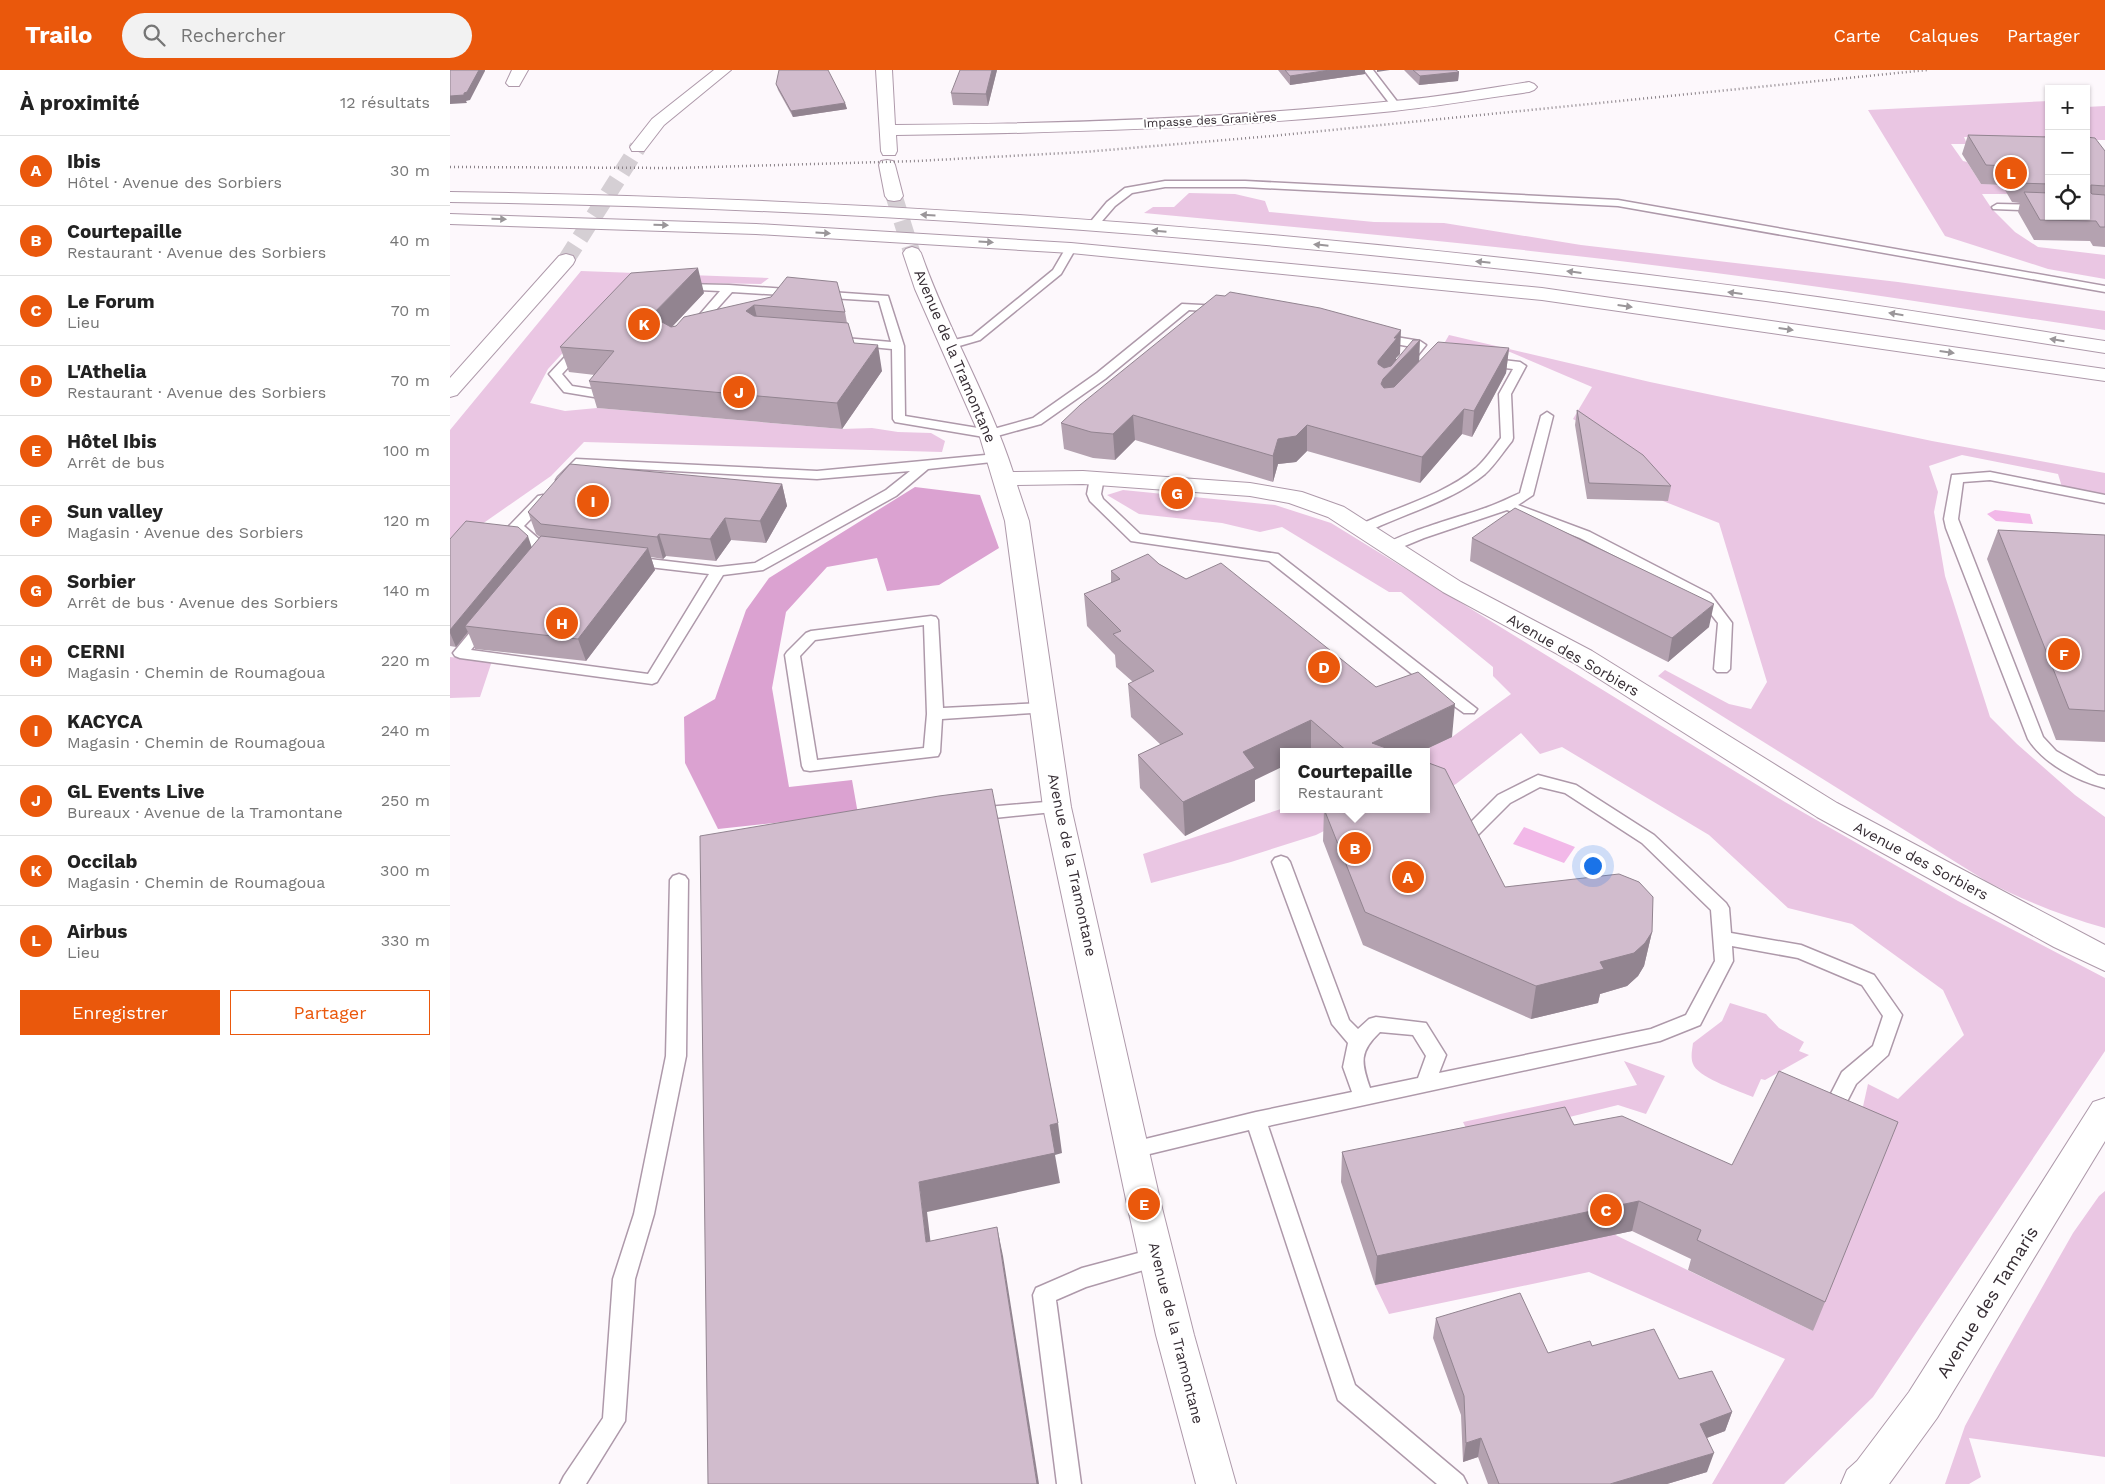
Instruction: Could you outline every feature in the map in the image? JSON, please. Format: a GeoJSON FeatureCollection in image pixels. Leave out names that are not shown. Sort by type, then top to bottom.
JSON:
{"type":"FeatureCollection","features":[{"type":"Feature","properties":{"kind":"main road"},"geometry":{"type":"LineString","coordinates":[[638,147],[658,122],[723,70]]}},
{"type":"Feature","properties":{"kind":"main road"},"geometry":{"type":"LineString","coordinates":[[884,70],[889,130],[888,158],[894,196]]}},
{"type":"Feature","properties":{"kind":"main road","name":"Impasse des Granières"},"geometry":{"type":"LineString","coordinates":[[889,130],[995,129],[1252,118],[1396,106],[1530,87]]}},
{"type":"Feature","properties":{"kind":"main road"},"geometry":{"type":"LineString","coordinates":[[450,197],[771,206],[968,217],[1313,244],[1532,267],[1849,307],[2105,348]]}},
{"type":"Feature","properties":{"kind":"main road"},"geometry":{"type":"LineString","coordinates":[[450,219],[756,229],[1071,248],[1542,294],[2105,375]]}},
{"type":"Feature","properties":{"kind":"main road","name":"Avenue de la Tramontane"},"geometry":{"type":"LineString","coordinates":[[912,253],[924,289],[990,434],[1017,521],[1058,807],[1133,1150],[1192,1399],[1216,1484]]}},
{"type":"Feature","properties":{"kind":"main road"},"geometry":{"type":"LineString","coordinates":[[450,391],[566,260]]}},
{"type":"Feature","properties":{"kind":"main road","name":"Avenue des Sorbiers"},"geometry":{"type":"LineString","coordinates":[[1001,469],[1026,477],[1097,478],[1259,490],[1317,502],[1336,512],[1452,587],[1583,657],[1827,810],[2105,959]]}},
{"type":"Feature","properties":{"kind":"main road","name":"Avenue des Tamaris"},"geometry":{"type":"LineString","coordinates":[[1870,1481],[1923,1405],[2105,1112]]}},
{"type":"Feature","properties":{"kind":"lane"},"geometry":{"type":"LineString","coordinates":[[1368,70],[1396,106]]}},
{"type":"Feature","properties":{"kind":"lane"},"geometry":{"type":"LineString","coordinates":[[1092,226],[1111,204],[1130,190],[1165,184],[1245,184],[1350,188],[1609,203],[1820,237],[2105,289]]}},
{"type":"Feature","properties":{"kind":"lane"},"geometry":{"type":"LineString","coordinates":[[1997,207],[2045,208]]}},
{"type":"Feature","properties":{"kind":"lane"},"geometry":{"type":"LineString","coordinates":[[949,345],[976,338],[1057,272],[1071,248]]}},
{"type":"Feature","properties":{"kind":"lane"},"geometry":{"type":"LineString","coordinates":[[668,286],[884,298],[898,346],[899,419],[990,434],[1037,422],[1102,376],[1186,306],[1230,310]]}},
{"type":"Feature","properties":{"kind":"lane"},"geometry":{"type":"LineString","coordinates":[[684,340],[728,288]]}},
{"type":"Feature","properties":{"kind":"lane"},"geometry":{"type":"LineString","coordinates":[[1363,335],[1420,345],[1396,373]]}},
{"type":"Feature","properties":{"kind":"lane"},"geometry":{"type":"LineString","coordinates":[[588,340],[555,374],[568,389],[600,394]]}},
{"type":"Feature","properties":{"kind":"lane"},"geometry":{"type":"LineString","coordinates":[[819,340],[898,346]]}},
{"type":"Feature","properties":{"kind":"lane"},"geometry":{"type":"LineString","coordinates":[[1362,530],[1381,519],[1439,495],[1480,470],[1507,438],[1506,394],[1520,366],[1474,360]]}},
{"type":"Feature","properties":{"kind":"lane"},"geometry":{"type":"LineString","coordinates":[[1390,546],[1418,534],[1484,514],[1526,495],[1547,416]]}},
{"type":"Feature","properties":{"kind":"lane"},"geometry":{"type":"LineString","coordinates":[[564,553],[541,555],[516,526],[581,462],[817,476],[924,466],[1001,469]]}},
{"type":"Feature","properties":{"kind":"lane"},"geometry":{"type":"LineString","coordinates":[[621,560],[718,571],[758,567],[891,493],[924,466]]}},
{"type":"Feature","properties":{"kind":"lane"},"geometry":{"type":"LineString","coordinates":[[2105,499],[1990,476],[1957,478],[1951,519],[2036,739],[2050,755],[2093,779],[2105,782]]}},
{"type":"Feature","properties":{"kind":"lane"},"geometry":{"type":"LineString","coordinates":[[1097,478],[1094,494],[1098,501],[1136,538],[1273,557],[1441,690],[1469,709]]}},
{"type":"Feature","properties":{"kind":"lane"},"geometry":{"type":"LineString","coordinates":[[1507,505],[1585,535],[1705,597],[1725,623],[1722,669]]}},
{"type":"Feature","properties":{"kind":"lane"},"geometry":{"type":"LineString","coordinates":[[496,609],[460,653],[652,679],[718,571]]}},
{"type":"Feature","properties":{"kind":"lane"},"geometry":{"type":"LineString","coordinates":[[931,620],[935,714],[932,752],[810,766],[792,655],[811,636],[931,620]]}},
{"type":"Feature","properties":{"kind":"lane"},"geometry":{"type":"LineString","coordinates":[[935,714],[1043,708]]}},
{"type":"Feature","properties":{"kind":"lane"},"geometry":{"type":"LineString","coordinates":[[1133,1150],[1256,1120],[1653,1036],[1693,1020],[1724,961],[1720,908],[1648,839],[1570,789],[1538,781],[1504,799],[1471,832]]}},
{"type":"Feature","properties":{"kind":"lane"},"geometry":{"type":"LineString","coordinates":[[964,816],[1058,807]]}},
{"type":"Feature","properties":{"kind":"lane"},"geometry":{"type":"LineString","coordinates":[[1280,862],[1341,1024],[1358,1041]]}},
{"type":"Feature","properties":{"kind":"lane"},"geometry":{"type":"LineString","coordinates":[[572,1484],[614,1421],[624,1279],[644,1214],[676,1056],[679,880]]}},
{"type":"Feature","properties":{"kind":"lane"},"geometry":{"type":"LineString","coordinates":[[1722,938],[1801,952],[1868,980],[1893,1015],[1881,1050],[1848,1078],[1830,1115]]}},
{"type":"Feature","properties":{"kind":"lane"},"geometry":{"type":"LineString","coordinates":[[1364,1097],[1353,1066],[1358,1041],[1376,1024],[1418,1028],[1436,1055],[1425,1084]]}},
{"type":"Feature","properties":{"kind":"lane"},"geometry":{"type":"LineString","coordinates":[[1256,1120],[1346,1392],[1455,1484]]}},
{"type":"Feature","properties":{"kind":"lane"},"geometry":{"type":"LineString","coordinates":[[1069,1484],[1044,1295],[1082,1278],[1158,1257]]}},
{"type":"Feature","properties":{"kind":"shaded area"},"geometry":{"type":"Polygon","coordinates":[[[2045,101],[2045,139],[1964,137],[1967,144],[1951,144],[1963,161],[1967,162],[1981,184],[2020,185],[2026,194],[1982,194],[1992,209],[2015,232],[2038,247],[2105,255],[2105,279],[2048,269],[1945,236],[1868,110],[2045,101]]]}},
{"type":"Feature","properties":{"kind":"shaded area"},"geometry":{"type":"Polygon","coordinates":[[[2105,106],[2105,140],[2090,140],[2090,107],[2105,106]]]}},
{"type":"Feature","properties":{"kind":"shaded area"},"geometry":{"type":"Polygon","coordinates":[[[1189,193],[1235,194],[1265,201],[1269,212],[1374,222],[1444,223],[1581,245],[1898,282],[2105,311],[2105,330],[1822,287],[1589,257],[1144,213],[1153,207],[1174,207],[1189,193]]]}},
{"type":"Feature","properties":{"kind":"shaded area"},"geometry":{"type":"Polygon","coordinates":[[[581,271],[769,278],[761,284],[645,282],[614,297],[548,369],[530,403],[565,411],[597,408],[842,429],[872,428],[898,432],[931,433],[945,441],[942,452],[584,442],[551,476],[462,538],[450,551],[450,430],[581,271]]]}},
{"type":"Feature","properties":{"kind":"shaded area"},"geometry":{"type":"Polygon","coordinates":[[[1449,335],[1650,382],[1932,441],[2105,473],[2105,495],[2062,487],[2058,474],[1962,455],[1929,466],[1938,492],[1934,512],[1945,576],[1990,717],[2017,744],[2075,795],[2105,817],[2105,928],[2044,908],[1986,881],[1658,676],[1665,670],[1729,704],[1751,709],[1767,682],[1719,523],[1663,501],[1625,446],[1573,419],[1592,387],[1510,352],[1445,342],[1449,335]]]}},
{"type":"Feature","properties":{"kind":"shaded area"},"geometry":{"type":"Polygon","coordinates":[[[915,487],[980,495],[999,548],[939,585],[887,591],[877,558],[827,567],[786,612],[772,688],[789,787],[852,780],[858,814],[718,829],[685,763],[684,717],[715,699],[746,610],[769,578],[915,487]]]}},
{"type":"Feature","properties":{"kind":"shaded area"},"geometry":{"type":"Polygon","coordinates":[[[1123,490],[1275,505],[1331,523],[1785,802],[1958,901],[2105,978],[2105,1051],[1873,1397],[1784,1484],[1712,1484],[1785,1359],[1589,1272],[1389,1314],[1375,1285],[1601,1228],[1813,1331],[1868,1084],[1898,1099],[1964,1035],[1943,990],[1852,924],[1788,908],[1709,835],[1562,747],[1540,754],[1521,733],[1456,784],[1430,798],[1429,748],[1452,737],[1511,694],[1493,676],[1493,667],[1401,592],[1389,592],[1282,527],[1260,532],[1222,523],[1139,514],[1107,495],[1123,490]]]}},
{"type":"Feature","properties":{"kind":"shaded area"},"geometry":{"type":"Polygon","coordinates":[[[1995,510],[2030,514],[2033,524],[1996,521],[1987,514],[1995,510]]]}},
{"type":"Feature","properties":{"kind":"shaded area"},"geometry":{"type":"Polygon","coordinates":[[[450,657],[492,661],[480,697],[450,698],[450,657]]]}},
{"type":"Feature","properties":{"kind":"shaded area"},"geometry":{"type":"Polygon","coordinates":[[[1280,809],[1280,813],[1379,813],[1334,826],[1316,835],[1231,862],[1151,883],[1143,854],[1280,809]]]}},
{"type":"Feature","properties":{"kind":"shaded area"},"geometry":{"type":"Polygon","coordinates":[[[1524,827],[1575,847],[1564,863],[1513,844],[1524,827]]]}},
{"type":"Feature","properties":{"kind":"shaded area"},"geometry":{"type":"Polygon","coordinates":[[[1730,1003],[1766,1014],[1779,1028],[1804,1042],[1799,1051],[1809,1055],[1765,1080],[1761,1079],[1753,1097],[1721,1084],[1698,1071],[1692,1061],[1693,1043],[1722,1021],[1730,1003]]]}},
{"type":"Feature","properties":{"kind":"shaded area"},"geometry":{"type":"Polygon","coordinates":[[[1624,1061],[1665,1076],[1646,1114],[1618,1105],[1472,1141],[1463,1122],[1637,1085],[1624,1061]]]}},
{"type":"Feature","properties":{"kind":"shaded area"},"geometry":{"type":"Polygon","coordinates":[[[2105,1191],[2105,1457],[1969,1438],[1981,1477],[1969,1484],[1945,1484],[1965,1426],[1994,1372],[2073,1233],[2099,1196],[2105,1191]]]}},
{"type":"Feature","properties":{"kind":"building"},"geometry":{"type":"Polygon","coordinates":[[[450,70],[479,70],[464,95],[450,96],[450,70]]]}},
{"type":"Feature","properties":{"kind":"building"},"geometry":{"type":"Polygon","coordinates":[[[779,70],[828,70],[845,103],[791,111],[776,84],[779,70]]]}},
{"type":"Feature","properties":{"kind":"building"},"geometry":{"type":"Polygon","coordinates":[[[960,70],[992,70],[986,94],[951,93],[960,70]]]}},
{"type":"Feature","properties":{"kind":"building"},"geometry":{"type":"Polygon","coordinates":[[[1285,70],[1330,70],[1290,76],[1285,70]]]}},
{"type":"Feature","properties":{"kind":"building"},"geometry":{"type":"Polygon","coordinates":[[[1413,70],[1456,70],[1459,72],[1420,76],[1413,70]]]}},
{"type":"Feature","properties":{"kind":"building"},"geometry":{"type":"Polygon","coordinates":[[[1968,135],[2045,137],[2045,184],[2018,183],[2008,166],[1986,165],[1968,135]]]}},
{"type":"Feature","properties":{"kind":"building"},"geometry":{"type":"Polygon","coordinates":[[[2090,137],[2095,138],[2105,151],[2105,186],[2091,185],[2091,193],[2105,195],[2105,227],[2100,227],[2096,221],[2040,220],[2024,192],[2045,193],[2045,220],[2090,220],[2090,137]]]}},
{"type":"Feature","properties":{"kind":"building"},"geometry":{"type":"Polygon","coordinates":[[[698,268],[640,327],[662,322],[671,327],[676,326],[684,317],[771,297],[787,277],[837,282],[845,312],[754,305],[746,311],[754,316],[848,323],[854,343],[878,345],[837,403],[589,381],[614,351],[560,347],[631,273],[698,268]]]}},
{"type":"Feature","properties":{"kind":"building"},"geometry":{"type":"Polygon","coordinates":[[[1230,292],[1320,308],[1401,330],[1394,338],[1397,338],[1378,361],[1378,364],[1384,368],[1391,366],[1413,340],[1420,340],[1383,379],[1381,384],[1384,388],[1394,387],[1438,342],[1509,348],[1474,411],[1464,409],[1422,457],[1307,425],[1296,436],[1278,439],[1273,456],[1133,415],[1113,434],[1091,432],[1061,423],[1080,405],[1216,295],[1225,296],[1230,292]]]}},
{"type":"Feature","properties":{"kind":"building"},"geometry":{"type":"Polygon","coordinates":[[[1577,410],[1643,455],[1671,486],[1589,483],[1577,410]]]}},
{"type":"Feature","properties":{"kind":"building"},"geometry":{"type":"Polygon","coordinates":[[[570,464],[782,484],[760,521],[725,518],[710,539],[659,534],[657,537],[541,524],[528,512],[570,464]]]}},
{"type":"Feature","properties":{"kind":"building"},"geometry":{"type":"Polygon","coordinates":[[[1515,508],[1714,604],[1672,638],[1472,538],[1515,508]]]}},
{"type":"Feature","properties":{"kind":"building"},"geometry":{"type":"Polygon","coordinates":[[[466,521],[518,527],[528,536],[450,630],[450,539],[466,521]]]}},
{"type":"Feature","properties":{"kind":"building"},"geometry":{"type":"Polygon","coordinates":[[[1998,530],[2105,535],[2105,711],[2069,709],[1998,530]]]}},
{"type":"Feature","properties":{"kind":"building"},"geometry":{"type":"Polygon","coordinates":[[[541,536],[648,548],[578,639],[465,626],[541,536]]]}},
{"type":"Feature","properties":{"kind":"building"},"geometry":{"type":"Polygon","coordinates":[[[1148,554],[1159,564],[1186,579],[1221,563],[1376,687],[1418,672],[1455,704],[1372,743],[1386,748],[1343,748],[1311,720],[1243,752],[1255,768],[1183,802],[1138,755],[1183,734],[1128,684],[1154,671],[1113,634],[1121,631],[1084,594],[1120,579],[1111,571],[1148,554]]]}},
{"type":"Feature","properties":{"kind":"building"},"geometry":{"type":"Polygon","coordinates":[[[1430,763],[1445,769],[1505,887],[1619,874],[1639,882],[1653,897],[1652,932],[1645,943],[1634,953],[1600,962],[1604,969],[1536,986],[1365,912],[1326,813],[1430,813],[1430,763]]]}},
{"type":"Feature","properties":{"kind":"building"},"geometry":{"type":"Polygon","coordinates":[[[992,789],[1058,1123],[1050,1125],[1055,1153],[919,1182],[926,1242],[997,1227],[1037,1484],[708,1484],[700,836],[939,796],[992,789]]]}},
{"type":"Feature","properties":{"kind":"building"},"geometry":{"type":"Polygon","coordinates":[[[1779,1071],[1898,1122],[1825,1302],[1697,1240],[1701,1230],[1639,1201],[1377,1256],[1342,1152],[1565,1107],[1574,1125],[1622,1116],[1732,1165],[1779,1071]]]}},
{"type":"Feature","properties":{"kind":"building"},"geometry":{"type":"Polygon","coordinates":[[[1520,1293],[1548,1353],[1590,1341],[1592,1346],[1654,1329],[1679,1379],[1712,1371],[1732,1412],[1700,1424],[1714,1453],[1610,1484],[1499,1484],[1481,1438],[1466,1443],[1464,1396],[1436,1318],[1520,1293]]]}},
{"type":"Feature","properties":{"kind":"tunnel"},"geometry":{"type":"LineString","coordinates":[[566,260],[638,147]]}},
{"type":"Feature","properties":{"kind":"tunnel"},"geometry":{"type":"LineString","coordinates":[[894,196],[912,253]]}},
{"type":"Feature","properties":{"kind":"railway"},"geometry":{"type":"LineString","coordinates":[[450,167],[676,168],[917,161],[1084,152],[1272,136],[1927,70]]}},
{"type":"Feature","properties":{"kind":"place","name":"Airbus"},"geometry":{"type":"Point","coordinates":[2011,173]}},
{"type":"Feature","properties":{"kind":"place","name":"Occilab"},"geometry":{"type":"Point","coordinates":[644,324]}},
{"type":"Feature","properties":{"kind":"place","name":"GL Events Live"},"geometry":{"type":"Point","coordinates":[739,392]}},
{"type":"Feature","properties":{"kind":"place","name":"Sorbier"},"geometry":{"type":"Point","coordinates":[1177,493]}},
{"type":"Feature","properties":{"kind":"place","name":"KACYCA"},"geometry":{"type":"Point","coordinates":[593,501]}},
{"type":"Feature","properties":{"kind":"place","name":"CERNI"},"geometry":{"type":"Point","coordinates":[562,623]}},
{"type":"Feature","properties":{"kind":"place","name":"Sun valley"},"geometry":{"type":"Point","coordinates":[2064,654]}},
{"type":"Feature","properties":{"kind":"place","name":"L'Athelia"},"geometry":{"type":"Point","coordinates":[1324,667]}},
{"type":"Feature","properties":{"kind":"place","name":"Courtepaille"},"geometry":{"type":"Point","coordinates":[1355,848]}},
{"type":"Feature","properties":{"kind":"place","name":"Ibis"},"geometry":{"type":"Point","coordinates":[1408,877]}},
{"type":"Feature","properties":{"kind":"place","name":"Hôtel Ibis"},"geometry":{"type":"Point","coordinates":[1144,1204]}},
{"type":"Feature","properties":{"kind":"place","name":"Le Forum"},"geometry":{"type":"Point","coordinates":[1606,1210]}}]}
